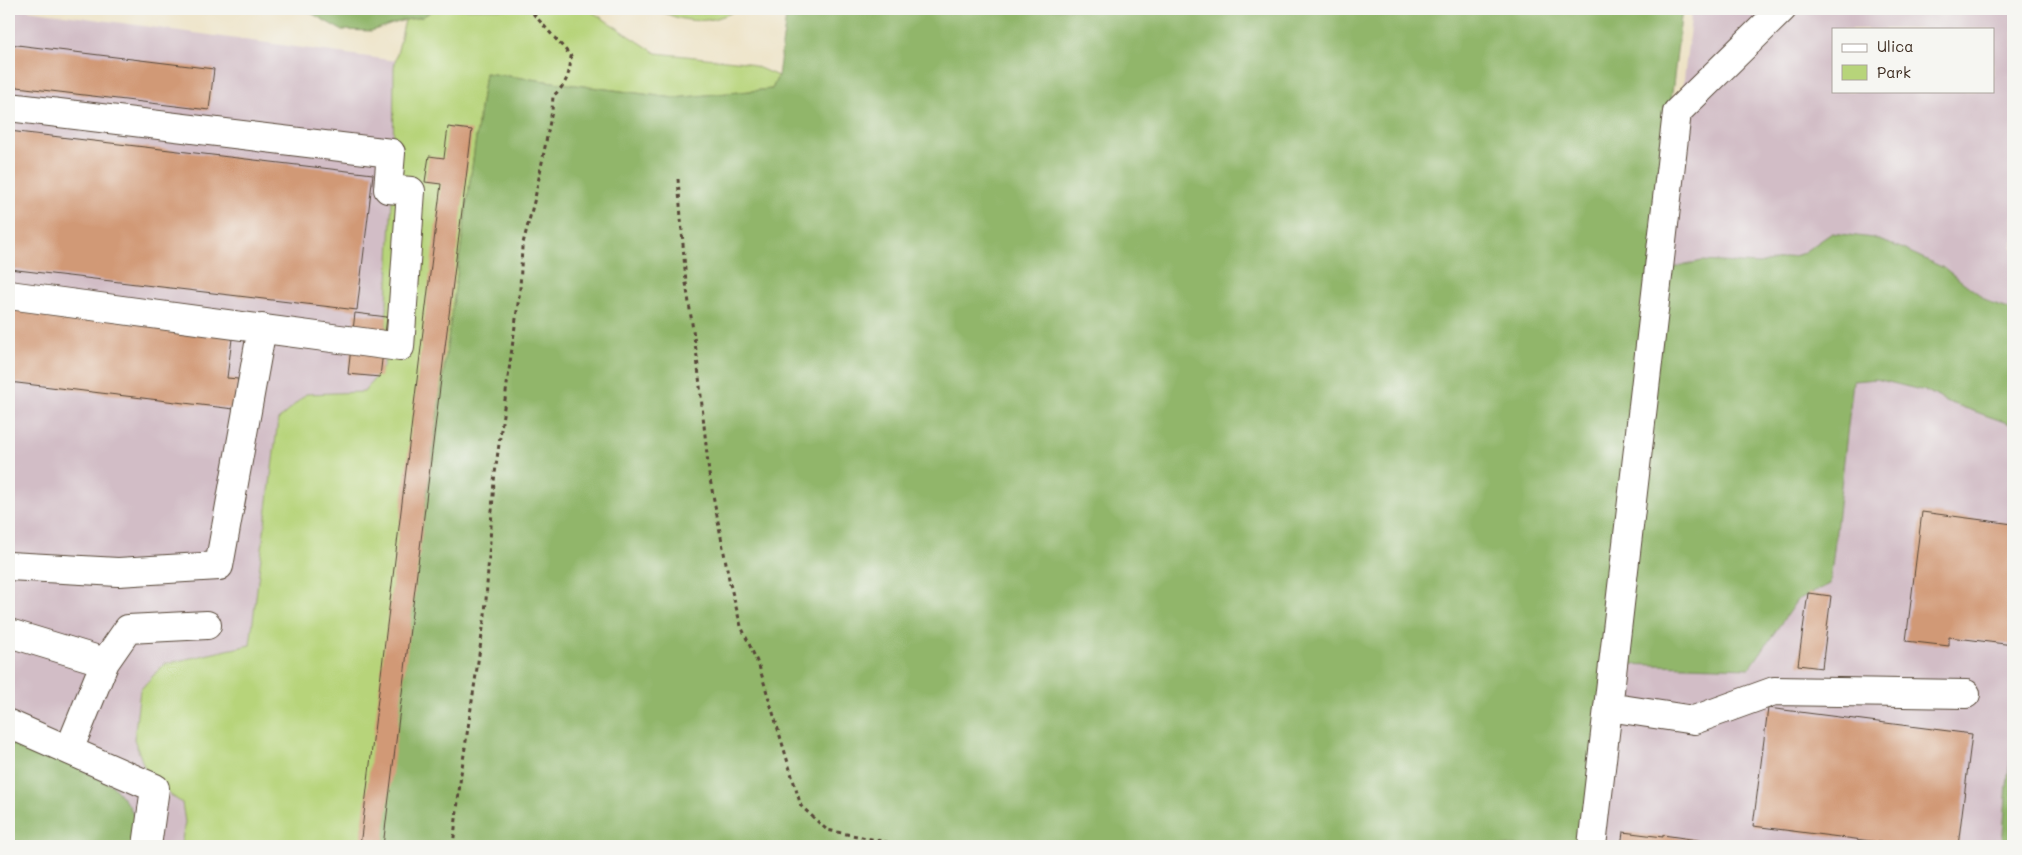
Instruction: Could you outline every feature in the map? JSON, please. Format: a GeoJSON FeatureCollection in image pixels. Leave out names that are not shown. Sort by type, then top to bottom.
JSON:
{"type":"FeatureCollection","features":[{"type":"Feature","properties":{"kind":"lane"},"geometry":{"type":"LineString","coordinates":[[1592,846],[1677,112],[1782,9]]}},
{"type":"Feature","properties":{"kind":"lane"},"geometry":{"type":"LineString","coordinates":[[9,107],[391,153],[388,189],[411,191],[400,347],[9,295]]}},
{"type":"Feature","properties":{"kind":"lane"},"geometry":{"type":"LineString","coordinates":[[9,566],[118,572],[219,566],[262,328]]}},
{"type":"Feature","properties":{"kind":"lane"},"geometry":{"type":"LineString","coordinates":[[69,750],[105,662],[128,629],[207,624]]}},
{"type":"Feature","properties":{"kind":"lane"},"geometry":{"type":"LineString","coordinates":[[9,632],[105,662]]}},
{"type":"Feature","properties":{"kind":"lane"},"geometry":{"type":"LineString","coordinates":[[1608,707],[1694,720],[1774,691],[1966,694]]}},
{"type":"Feature","properties":{"kind":"lane"},"geometry":{"type":"LineString","coordinates":[[9,724],[155,788],[147,846]]}},
{"type":"Feature","properties":{"kind":"path"},"geometry":{"type":"LineString","coordinates":[[453,846],[461,774],[485,615],[494,481],[520,289],[522,248],[535,198],[552,111],[553,96],[561,89],[569,76],[571,56],[529,9]]}},
{"type":"Feature","properties":{"kind":"path"},"geometry":{"type":"LineString","coordinates":[[678,179],[686,283],[697,358],[709,474],[730,584],[741,626],[760,666],[800,806],[827,830],[906,846]]}},
{"type":"Feature","properties":{"kind":"shaded area"},"geometry":{"type":"Polygon","coordinates":[[[9,9],[21,9],[484,73],[377,846],[9,846],[9,9]]]}},
{"type":"Feature","properties":{"kind":"shaded area"},"geometry":{"type":"Polygon","coordinates":[[[1692,9],[2013,9],[2013,846],[1596,846],[1692,9]]]}},
{"type":"Feature","properties":{"kind":"green space"},"geometry":{"type":"Polygon","coordinates":[[[304,9],[435,9],[422,17],[405,20],[371,31],[341,30],[304,9]]]}},
{"type":"Feature","properties":{"kind":"green space"},"geometry":{"type":"Polygon","coordinates":[[[435,9],[588,9],[656,53],[745,62],[778,76],[772,89],[674,98],[485,73],[378,846],[181,846],[185,822],[182,803],[149,780],[134,739],[140,690],[164,664],[250,645],[278,420],[306,394],[364,392],[384,366],[393,177],[394,67],[405,20],[422,17],[435,9]]]}},
{"type":"Feature","properties":{"kind":"green space"},"geometry":{"type":"Polygon","coordinates":[[[657,9],[738,9],[718,18],[698,21],[677,18],[657,9]]]}},
{"type":"Feature","properties":{"kind":"green space"},"geometry":{"type":"Polygon","coordinates":[[[787,9],[1682,9],[1651,273],[1702,261],[1759,264],[1801,254],[1832,233],[1873,238],[1901,248],[1944,268],[1992,304],[2013,310],[2013,425],[1945,401],[1929,392],[1876,379],[1853,381],[1830,584],[1797,600],[1750,668],[1623,664],[1584,846],[378,846],[485,73],[674,98],[772,89],[778,76],[787,9]]]}},
{"type":"Feature","properties":{"kind":"green space"},"geometry":{"type":"Polygon","coordinates":[[[9,732],[113,786],[130,807],[139,829],[136,846],[9,846],[9,732]]]}},
{"type":"Feature","properties":{"kind":"green space"},"geometry":{"type":"Polygon","coordinates":[[[2013,739],[2013,846],[2002,846],[2007,785],[2013,739]]]}},
{"type":"Feature","properties":{"kind":"building"},"geometry":{"type":"Polygon","coordinates":[[[9,44],[214,69],[209,110],[9,86],[9,44]]]}},
{"type":"Feature","properties":{"kind":"building"},"geometry":{"type":"Polygon","coordinates":[[[448,127],[472,130],[383,846],[360,846],[441,184],[425,182],[429,156],[444,158],[448,127]]]}},
{"type":"Feature","properties":{"kind":"building"},"geometry":{"type":"Polygon","coordinates":[[[9,131],[373,174],[357,310],[9,269],[9,131]]]}},
{"type":"Feature","properties":{"kind":"building"},"geometry":{"type":"Polygon","coordinates":[[[9,305],[233,331],[227,378],[238,379],[234,409],[9,382],[9,305]]]}},
{"type":"Feature","properties":{"kind":"building"},"geometry":{"type":"Polygon","coordinates":[[[355,313],[387,317],[380,377],[348,374],[355,313]]]}},
{"type":"Feature","properties":{"kind":"building"},"geometry":{"type":"Polygon","coordinates":[[[1922,512],[2013,524],[2013,645],[1949,637],[1949,646],[1906,641],[1922,512]]]}},
{"type":"Feature","properties":{"kind":"building"},"geometry":{"type":"Polygon","coordinates":[[[1808,593],[1831,596],[1822,668],[1798,665],[1808,593]]]}},
{"type":"Feature","properties":{"kind":"building"},"geometry":{"type":"Polygon","coordinates":[[[1768,708],[1972,734],[1958,846],[1910,846],[1753,826],[1768,708]]]}},
{"type":"Feature","properties":{"kind":"building"},"geometry":{"type":"Polygon","coordinates":[[[1623,832],[1663,837],[1663,835],[1740,846],[1621,846],[1623,832]]]}}]}
